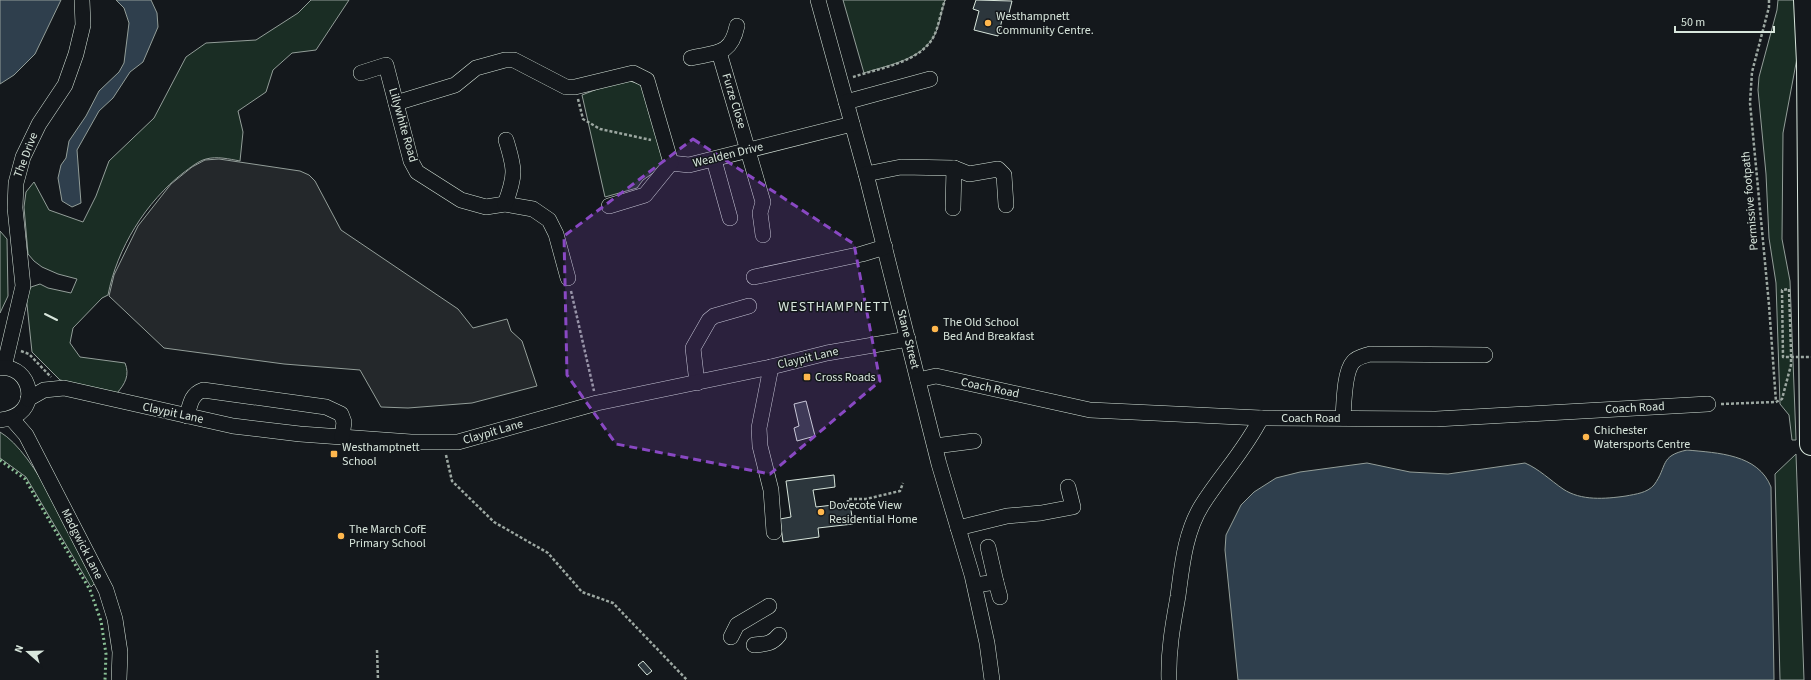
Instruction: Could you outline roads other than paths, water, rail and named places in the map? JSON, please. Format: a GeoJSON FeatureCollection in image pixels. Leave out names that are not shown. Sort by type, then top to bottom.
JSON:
{"type":"FeatureCollection","features":[{"type":"Feature","properties":{"kind":"highway"},"geometry":{"type":"LineString","coordinates":[[1805,0],[1808,62],[1811,444]]}},
{"type":"Feature","properties":{"kind":"street","name":"The Drive"},"geometry":{"type":"LineString","coordinates":[[2,368],[23,286],[15,208],[16,183],[23,157],[39,124],[65,85],[74,60],[83,25],[82,0]]}},
{"type":"Feature","properties":{"kind":"street","name":"Stane Street"},"geometry":{"type":"LineString","coordinates":[[818,0],[866,174],[935,446],[975,586],[987,643],[992,680]]}},
{"type":"Feature","properties":{"kind":"street"},"geometry":{"type":"LineString","coordinates":[[691,58],[719,52],[729,47],[735,38],[737,26]]}},
{"type":"Feature","properties":{"kind":"street","name":"Furze Close"},"geometry":{"type":"LineString","coordinates":[[719,52],[763,202],[760,213],[763,235]]}},
{"type":"Feature","properties":{"kind":"street"},"geometry":{"type":"LineString","coordinates":[[396,103],[455,85],[476,68],[505,60],[514,60],[566,87],[575,87],[633,73],[647,80],[671,163],[645,194],[609,206]]}},
{"type":"Feature","properties":{"kind":"street","name":"Lillywhite Road"},"geometry":{"type":"LineString","coordinates":[[361,73],[386,65],[411,161],[417,172],[461,200],[486,207],[505,204],[533,209],[549,220],[556,234],[568,278]]}},
{"type":"Feature","properties":{"kind":"street"},"geometry":{"type":"LineString","coordinates":[[846,102],[930,79]]}},
{"type":"Feature","properties":{"kind":"street","name":"Wealden Drive"},"geometry":{"type":"LineString","coordinates":[[671,163],[689,165],[714,160],[852,124]]}},
{"type":"Feature","properties":{"kind":"street"},"geometry":{"type":"LineString","coordinates":[[505,204],[514,181],[514,164],[506,140]]}},
{"type":"Feature","properties":{"kind":"street","name":"Wealden Drive"},"geometry":{"type":"LineString","coordinates":[[714,160],[730,218]]}},
{"type":"Feature","properties":{"kind":"street"},"geometry":{"type":"LineString","coordinates":[[866,174],[901,167],[960,171],[1001,170],[1004,175],[1006,205]]}},
{"type":"Feature","properties":{"kind":"street"},"geometry":{"type":"LineString","coordinates":[[953,208],[960,171]]}},
{"type":"Feature","properties":{"kind":"street"},"geometry":{"type":"LineString","coordinates":[[754,276],[862,254],[885,247]]}},
{"type":"Feature","properties":{"kind":"street"},"geometry":{"type":"LineString","coordinates":[[696,383],[694,348],[709,320],[714,316],[749,306]]}},
{"type":"Feature","properties":{"kind":"street","name":"Claypit Lane"},"geometry":{"type":"LineString","coordinates":[[28,399],[44,390],[64,388],[233,426],[300,434],[411,442],[458,442],[597,403],[771,367],[827,353],[908,339]]}},
{"type":"Feature","properties":{"kind":"street"},"geometry":{"type":"LineString","coordinates":[[1343,418],[1347,375],[1352,362],[1359,357],[1370,354],[1486,355]]}},
{"type":"Feature","properties":{"kind":"street"},"geometry":{"type":"LineString","coordinates":[[771,367],[759,428],[760,446],[771,490],[774,532]]}},
{"type":"Feature","properties":{"kind":"street"},"geometry":{"type":"LineString","coordinates":[[2,368],[15,371],[27,384],[28,399],[20,413],[6,419]]}},
{"type":"Feature","properties":{"kind":"street","name":"Coach Road"},"geometry":{"type":"LineString","coordinates":[[918,380],[936,376],[1090,410],[1261,418],[1436,419],[1708,404]]}},
{"type":"Feature","properties":{"kind":"street"},"geometry":{"type":"LineString","coordinates":[[186,416],[193,396],[197,392],[203,390],[218,392],[331,408],[341,414],[344,422],[342,437]]}},
{"type":"Feature","properties":{"kind":"street"},"geometry":{"type":"LineString","coordinates":[[1169,680],[1168,656],[1187,540],[1193,522],[1201,506],[1251,439],[1261,418]]}},
{"type":"Feature","properties":{"kind":"street","name":"Madgwick Lane"},"geometry":{"type":"LineString","coordinates":[[6,419],[26,435],[106,590],[115,619],[120,652],[119,680]]}},
{"type":"Feature","properties":{"kind":"street"},"geometry":{"type":"LineString","coordinates":[[935,446],[974,441]]}},
{"type":"Feature","properties":{"kind":"street"},"geometry":{"type":"LineString","coordinates":[[958,528],[1007,516],[1041,513],[1073,507],[1068,487]]}},
{"type":"Feature","properties":{"kind":"street"},"geometry":{"type":"LineString","coordinates":[[988,547],[1000,597]]}},
{"type":"Feature","properties":{"kind":"street"},"geometry":{"type":"LineString","coordinates":[[975,586],[996,582]]}},
{"type":"Feature","properties":{"kind":"street"},"geometry":{"type":"LineString","coordinates":[[731,637],[737,625],[769,606]]}},
{"type":"Feature","properties":{"kind":"street"},"geometry":{"type":"LineString","coordinates":[[754,645],[769,644],[779,635]]}},
{"type":"Feature","properties":{"kind":"water"},"geometry":{"type":"Polygon","coordinates":[[[0,0],[61,0],[35,54],[14,75],[0,84],[0,0]]]}},
{"type":"Feature","properties":{"kind":"water"},"geometry":{"type":"Polygon","coordinates":[[[116,0],[151,0],[157,13],[158,27],[143,62],[130,72],[113,98],[99,111],[77,150],[81,203],[72,207],[62,201],[58,178],[61,165],[66,158],[69,141],[86,116],[99,91],[119,72],[124,63],[129,23],[124,8],[116,0]]]}},
{"type":"Feature","properties":{"kind":"water"},"geometry":{"type":"Polygon","coordinates":[[[1687,450],[1711,452],[1736,457],[1757,468],[1765,476],[1771,487],[1774,680],[1238,680],[1225,550],[1226,535],[1241,505],[1254,492],[1276,478],[1300,472],[1367,463],[1410,472],[1448,474],[1525,463],[1535,468],[1563,489],[1577,496],[1610,498],[1634,495],[1648,490],[1654,485],[1668,459],[1678,452],[1687,450]]]}},
{"type":"Feature","properties":{"kind":"place","name":"Westhampnett Community Centre."},"geometry":{"type":"Point","coordinates":[988,23]}},
{"type":"Feature","properties":{"kind":"place","name":"The Old School Bed And Breakfast"},"geometry":{"type":"Point","coordinates":[935,329]}},
{"type":"Feature","properties":{"kind":"place","name":"Cross Roads"},"geometry":{"type":"Point","coordinates":[807,377]}},
{"type":"Feature","properties":{"kind":"place","name":"Chichester Watersports Centre"},"geometry":{"type":"Point","coordinates":[1586,437]}},
{"type":"Feature","properties":{"kind":"place","name":"Westhamptnett School"},"geometry":{"type":"Point","coordinates":[334,454]}},
{"type":"Feature","properties":{"kind":"place","name":"Dovecote View Residential Home"},"geometry":{"type":"Point","coordinates":[821,512]}},
{"type":"Feature","properties":{"kind":"place","name":"The March CofE Primary School"},"geometry":{"type":"Point","coordinates":[341,536]}},
{"type":"Feature","properties":{"kind":"district","name":"WESTHAMPNETT"},"geometry":{"type":"Point","coordinates":[834,307]}}]}
